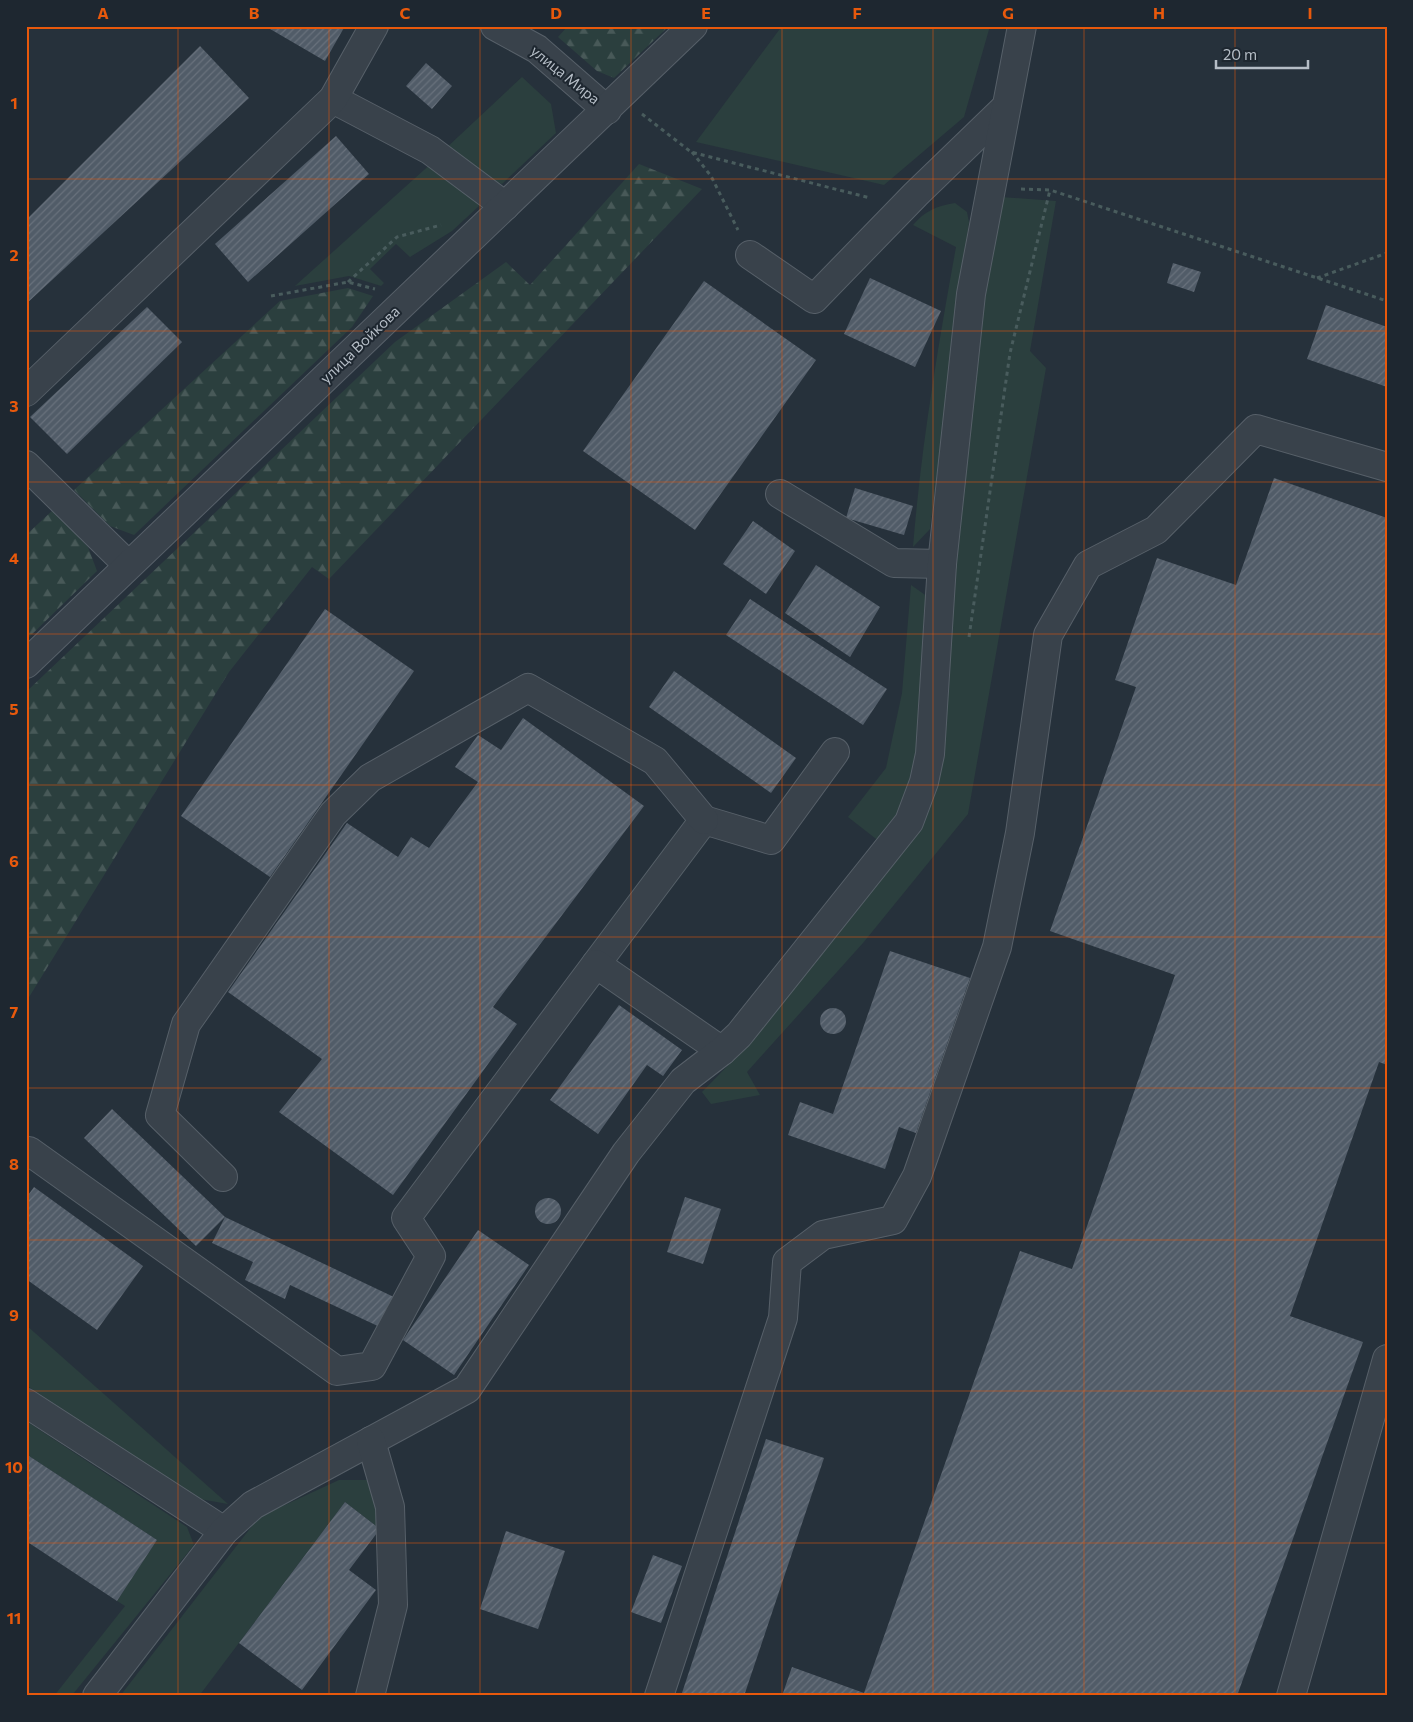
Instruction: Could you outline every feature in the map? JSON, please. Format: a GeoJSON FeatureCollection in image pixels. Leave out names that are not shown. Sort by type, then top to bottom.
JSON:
{"type":"FeatureCollection","features":[{"type":"Feature","properties":{"kind":"street"},"geometry":{"type":"LineString","coordinates":[[26,392],[333,99],[374,26]]}},
{"type":"Feature","properties":{"kind":"street","name":"улица Мира"},"geometry":{"type":"LineString","coordinates":[[495,26],[537,50],[607,110]]}},
{"type":"Feature","properties":{"kind":"street","name":"улица Войкова"},"geometry":{"type":"LineString","coordinates":[[26,664],[693,26]]}},
{"type":"Feature","properties":{"kind":"street"},"geometry":{"type":"LineString","coordinates":[[97,1696],[224,1532],[253,1505],[466,1390],[626,1153],[683,1081],[722,1051],[739,1035],[909,822],[924,782],[930,754],[942,564],[971,294],[1022,26]]}},
{"type":"Feature","properties":{"kind":"street"},"geometry":{"type":"LineString","coordinates":[[333,99],[430,150],[506,206]]}},
{"type":"Feature","properties":{"kind":"street"},"geometry":{"type":"LineString","coordinates":[[750,255],[814,299],[916,194],[1005,108]]}},
{"type":"Feature","properties":{"kind":"street"},"geometry":{"type":"LineString","coordinates":[[659,1696],[783,1318],[787,1262],[824,1235],[893,1220],[917,1176],[997,947],[1020,833],[1048,634],[1088,565],[1156,530],[1256,429],[1387,467]]}},
{"type":"Feature","properties":{"kind":"street"},"geometry":{"type":"LineString","coordinates":[[26,465],[128,565]]}},
{"type":"Feature","properties":{"kind":"street"},"geometry":{"type":"LineString","coordinates":[[780,494],[894,563],[942,564]]}},
{"type":"Feature","properties":{"kind":"street"},"geometry":{"type":"LineString","coordinates":[[223,1177],[160,1115],[186,1024],[333,814],[370,778],[528,688],[655,761],[704,820],[771,840],[835,752]]}},
{"type":"Feature","properties":{"kind":"street"},"geometry":{"type":"LineString","coordinates":[[26,1155],[29,1151],[337,1371],[372,1366],[431,1256],[406,1218],[704,820]]}},
{"type":"Feature","properties":{"kind":"street"},"geometry":{"type":"LineString","coordinates":[[596,964],[722,1051]]}},
{"type":"Feature","properties":{"kind":"street"},"geometry":{"type":"LineString","coordinates":[[1291,1696],[1387,1359]]}},
{"type":"Feature","properties":{"kind":"street"},"geometry":{"type":"LineString","coordinates":[[26,1404],[224,1532]]}},
{"type":"Feature","properties":{"kind":"street"},"geometry":{"type":"LineString","coordinates":[[370,1696],[393,1605],[390,1507],[371,1441]]}},
{"type":"Feature","properties":{"kind":"path"},"geometry":{"type":"LineString","coordinates":[[691,152],[711,176],[750,255]]}},
{"type":"Feature","properties":{"kind":"path"},"geometry":{"type":"LineString","coordinates":[[348,282],[397,237],[449,223]]}},
{"type":"Feature","properties":{"kind":"path"},"geometry":{"type":"LineString","coordinates":[[1387,253],[1316,278],[1387,301]]}},
{"type":"Feature","properties":{"kind":"path"},"geometry":{"type":"LineString","coordinates":[[271,296],[348,282],[379,290]]}},
{"type":"Feature","properties":{"kind":"green space"},"geometry":{"type":"Polygon","coordinates":[[[568,26],[669,26],[614,78],[597,71],[558,37],[568,26]]]}},
{"type":"Feature","properties":{"kind":"green space"},"geometry":{"type":"Polygon","coordinates":[[[782,26],[990,26],[964,117],[884,185],[696,142],[782,26]]]}},
{"type":"Feature","properties":{"kind":"green space"},"geometry":{"type":"Polygon","coordinates":[[[522,77],[551,104],[556,133],[502,184],[471,172],[443,151],[522,77]]]}},
{"type":"Feature","properties":{"kind":"green space"},"geometry":{"type":"Polygon","coordinates":[[[434,161],[465,182],[479,206],[452,231],[410,257],[396,244],[370,269],[384,283],[381,286],[349,276],[295,286],[434,161]]]}},
{"type":"Feature","properties":{"kind":"green space"},"geometry":{"type":"Polygon","coordinates":[[[639,164],[702,189],[329,579],[312,567],[229,672],[26,1002],[26,692],[395,342],[506,262],[530,285],[639,164]]]}},
{"type":"Feature","properties":{"kind":"green space"},"geometry":{"type":"Polygon","coordinates":[[[1001,197],[1056,201],[1030,351],[1046,368],[968,814],[863,943],[747,1072],[760,1095],[711,1104],[702,1092],[746,1047],[918,825],[958,535],[985,285],[1001,197]]]}},
{"type":"Feature","properties":{"kind":"green space"},"geometry":{"type":"Polygon","coordinates":[[[955,203],[967,212],[969,222],[930,529],[913,547],[931,397],[956,247],[913,225],[931,210],[955,203]]]}},
{"type":"Feature","properties":{"kind":"green space"},"geometry":{"type":"Polygon","coordinates":[[[348,288],[373,296],[352,327],[134,535],[110,526],[74,490],[280,301],[348,288]]]}},
{"type":"Feature","properties":{"kind":"green space"},"geometry":{"type":"Polygon","coordinates":[[[53,510],[88,547],[97,571],[26,640],[26,535],[53,510]]]}},
{"type":"Feature","properties":{"kind":"green space"},"geometry":{"type":"Polygon","coordinates":[[[911,585],[928,597],[918,759],[898,817],[880,842],[848,817],[886,768],[902,693],[911,585]]]}},
{"type":"Feature","properties":{"kind":"green space"},"geometry":{"type":"Polygon","coordinates":[[[26,1325],[228,1504],[194,1498],[26,1385],[26,1325]]]}},
{"type":"Feature","properties":{"kind":"green space"},"geometry":{"type":"Polygon","coordinates":[[[26,1421],[187,1527],[194,1545],[73,1694],[54,1696],[125,1606],[117,1601],[157,1540],[26,1454],[26,1421]]]}},
{"type":"Feature","properties":{"kind":"green space"},"geometry":{"type":"Polygon","coordinates":[[[339,1480],[367,1480],[378,1506],[380,1529],[345,1502],[199,1696],[120,1696],[259,1517],[339,1480]]]}},
{"type":"Feature","properties":{"kind":"building"},"geometry":{"type":"Polygon","coordinates":[[[265,26],[345,26],[325,61],[265,26]]]}},
{"type":"Feature","properties":{"kind":"building"},"geometry":{"type":"Polygon","coordinates":[[[200,46],[249,98],[26,304],[26,220],[200,46]]]}},
{"type":"Feature","properties":{"kind":"building"},"geometry":{"type":"Polygon","coordinates":[[[426,63],[452,86],[432,109],[406,86],[426,63]]]}},
{"type":"Feature","properties":{"kind":"building"},"geometry":{"type":"Polygon","coordinates":[[[336,136],[369,174],[248,282],[215,244],[336,136]]]}},
{"type":"Feature","properties":{"kind":"building"},"geometry":{"type":"Polygon","coordinates":[[[1173,263],[1201,272],[1194,292],[1167,283],[1173,263]]]}},
{"type":"Feature","properties":{"kind":"building"},"geometry":{"type":"Polygon","coordinates":[[[870,278],[941,311],[915,367],[844,334],[870,278]]]}},
{"type":"Feature","properties":{"kind":"building"},"geometry":{"type":"Polygon","coordinates":[[[704,281],[816,360],[695,530],[583,451],[704,281]]]}},
{"type":"Feature","properties":{"kind":"building"},"geometry":{"type":"Polygon","coordinates":[[[1326,305],[1387,327],[1387,387],[1307,359],[1326,305]]]}},
{"type":"Feature","properties":{"kind":"building"},"geometry":{"type":"Polygon","coordinates":[[[147,307],[182,342],[67,454],[30,417],[147,307]]]}},
{"type":"Feature","properties":{"kind":"building"},"geometry":{"type":"Polygon","coordinates":[[[1274,478],[1387,518],[1387,1065],[1379,1062],[1290,1316],[1363,1342],[1237,1696],[782,1696],[792,1667],[864,1693],[1020,1251],[1072,1269],[1175,975],[1050,931],[1136,687],[1115,680],[1157,558],[1236,585],[1274,478]]]}},
{"type":"Feature","properties":{"kind":"building"},"geometry":{"type":"Polygon","coordinates":[[[855,488],[913,506],[904,535],[846,518],[855,488]]]}},
{"type":"Feature","properties":{"kind":"building"},"geometry":{"type":"Polygon","coordinates":[[[753,521],[795,551],[766,594],[723,564],[753,521]]]}},
{"type":"Feature","properties":{"kind":"building"},"geometry":{"type":"Polygon","coordinates":[[[816,565],[880,607],[850,657],[785,613],[816,565]]]}},
{"type":"Feature","properties":{"kind":"building"},"geometry":{"type":"Polygon","coordinates":[[[750,599],[887,689],[863,725],[726,635],[750,599]]]}},
{"type":"Feature","properties":{"kind":"building"},"geometry":{"type":"Polygon","coordinates":[[[325,609],[414,671],[270,877],[181,816],[325,609]]]}},
{"type":"Feature","properties":{"kind":"building"},"geometry":{"type":"Polygon","coordinates":[[[674,671],[796,758],[771,793],[649,707],[674,671]]]}},
{"type":"Feature","properties":{"kind":"building"},"geometry":{"type":"Polygon","coordinates":[[[523,718],[644,806],[493,1007],[517,1024],[393,1195],[279,1112],[322,1059],[228,992],[347,823],[398,857],[411,837],[429,848],[478,782],[455,767],[478,735],[501,750],[523,718]]]}},
{"type":"Feature","properties":{"kind":"building"},"geometry":{"type":"Polygon","coordinates":[[[890,951],[970,978],[916,1133],[899,1127],[885,1169],[788,1135],[800,1102],[833,1114],[890,951]]]}},
{"type":"Feature","properties":{"kind":"building"},"geometry":{"type":"Polygon","coordinates":[[[619,1005],[682,1050],[663,1076],[647,1065],[598,1134],[550,1100],[619,1005]]]}},
{"type":"Feature","properties":{"kind":"building"},"geometry":{"type":"Polygon","coordinates":[[[833,1008],[842,1012],[846,1021],[842,1030],[833,1034],[824,1030],[820,1021],[824,1012],[833,1008]]]}},
{"type":"Feature","properties":{"kind":"building"},"geometry":{"type":"Polygon","coordinates":[[[112,1109],[225,1217],[196,1246],[84,1138],[112,1109]]]}},
{"type":"Feature","properties":{"kind":"building"},"geometry":{"type":"Polygon","coordinates":[[[34,1187],[143,1266],[97,1330],[26,1279],[26,1198],[34,1187]]]}},
{"type":"Feature","properties":{"kind":"building"},"geometry":{"type":"Polygon","coordinates":[[[685,1197],[721,1209],[703,1264],[667,1252],[685,1197]]]}},
{"type":"Feature","properties":{"kind":"building"},"geometry":{"type":"Polygon","coordinates":[[[548,1198],[557,1202],[561,1211],[557,1220],[548,1224],[539,1220],[535,1211],[539,1202],[548,1198]]]}},
{"type":"Feature","properties":{"kind":"building"},"geometry":{"type":"Polygon","coordinates":[[[225,1217],[396,1298],[382,1328],[290,1285],[285,1299],[245,1280],[253,1262],[212,1243],[225,1217]]]}},
{"type":"Feature","properties":{"kind":"building"},"geometry":{"type":"Polygon","coordinates":[[[478,1230],[529,1265],[454,1375],[403,1340],[478,1230]]]}},
{"type":"Feature","properties":{"kind":"building"},"geometry":{"type":"Polygon","coordinates":[[[766,1439],[824,1458],[744,1696],[681,1696],[766,1439]]]}},
{"type":"Feature","properties":{"kind":"building"},"geometry":{"type":"Polygon","coordinates":[[[26,1454],[157,1540],[117,1601],[26,1541],[26,1454]]]}},
{"type":"Feature","properties":{"kind":"building"},"geometry":{"type":"Polygon","coordinates":[[[345,1502],[380,1529],[349,1570],[376,1590],[302,1690],[239,1643],[345,1502]]]}},
{"type":"Feature","properties":{"kind":"building"},"geometry":{"type":"Polygon","coordinates":[[[506,1531],[565,1551],[538,1629],[480,1609],[506,1531]]]}},
{"type":"Feature","properties":{"kind":"building"},"geometry":{"type":"Polygon","coordinates":[[[653,1555],[682,1566],[661,1623],[631,1612],[653,1555]]]}}]}
